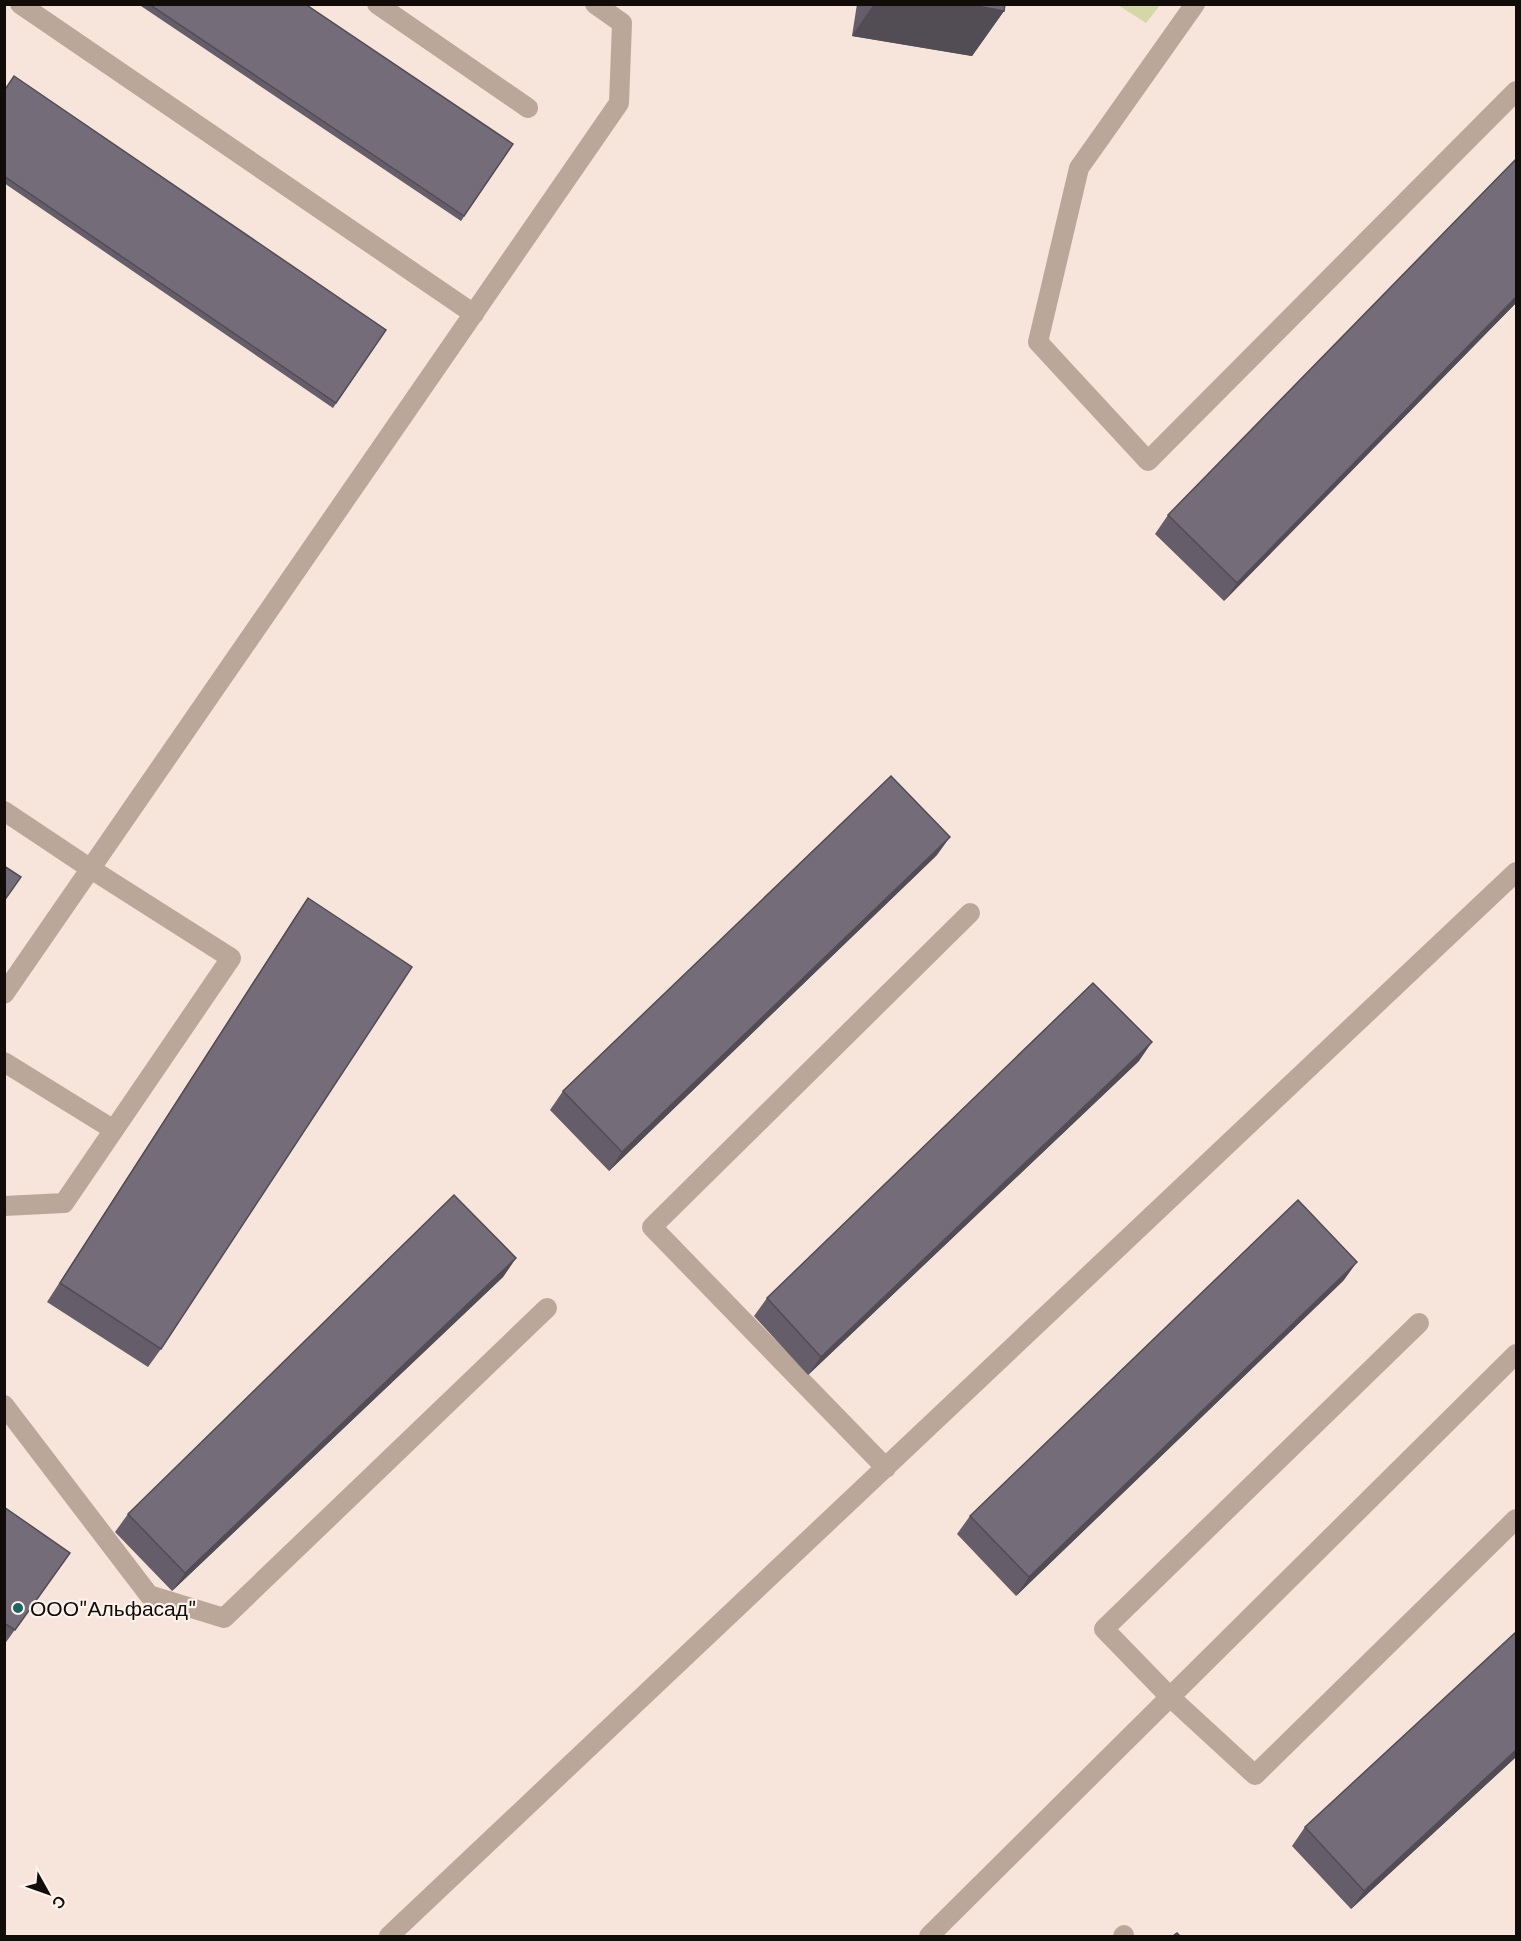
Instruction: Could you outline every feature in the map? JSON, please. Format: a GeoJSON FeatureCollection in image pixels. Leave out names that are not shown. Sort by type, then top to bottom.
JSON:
{"type":"FeatureCollection","features":[{"type":"Feature","properties":{"kind":"lane"},"geometry":{"type":"LineString","coordinates":[[20,4],[474,314]]}},
{"type":"Feature","properties":{"kind":"lane"},"geometry":{"type":"LineString","coordinates":[[377,4],[528,108]]}},
{"type":"Feature","properties":{"kind":"lane"},"geometry":{"type":"LineString","coordinates":[[4,994],[619,103],[622,23],[595,4]]}},
{"type":"Feature","properties":{"kind":"lane"},"geometry":{"type":"LineString","coordinates":[[1195,4],[1079,168],[1038,342],[1148,461],[1516,92]]}},
{"type":"Feature","properties":{"kind":"lane"},"geometry":{"type":"LineString","coordinates":[[4,811],[231,958],[64,1203],[4,1206]]}},
{"type":"Feature","properties":{"kind":"lane"},"geometry":{"type":"LineString","coordinates":[[389,1936],[1516,872]]}},
{"type":"Feature","properties":{"kind":"lane"},"geometry":{"type":"LineString","coordinates":[[885,1468],[652,1227],[969,913]]}},
{"type":"Feature","properties":{"kind":"lane"},"geometry":{"type":"LineString","coordinates":[[4,1062],[114,1130]]}},
{"type":"Feature","properties":{"kind":"lane"},"geometry":{"type":"LineString","coordinates":[[4,1405],[149,1595],[224,1618],[547,1308]]}},
{"type":"Feature","properties":{"kind":"lane"},"geometry":{"type":"LineString","coordinates":[[1419,1323],[1104,1629],[1170,1697],[1255,1775],[1516,1519]]}},
{"type":"Feature","properties":{"kind":"lane"},"geometry":{"type":"LineString","coordinates":[[929,1936],[1516,1354]]}},
{"type":"Feature","properties":{"kind":"green space"},"geometry":{"type":"Polygon","coordinates":[[[1118,5],[1160,5],[1146,23],[1118,5]]]}},
{"type":"Feature","properties":{"kind":"building"},"geometry":{"type":"Polygon","coordinates":[[[149,4],[305,4],[513,144],[464,216],[149,4]]]}},
{"type":"Feature","properties":{"kind":"building"},"geometry":{"type":"Polygon","coordinates":[[[966,4],[1005,4],[1004,11],[966,4]]]}},
{"type":"Feature","properties":{"kind":"building"},"geometry":{"type":"Polygon","coordinates":[[[14,76],[386,330],[336,403],[4,176],[4,91],[14,76]]]}},
{"type":"Feature","properties":{"kind":"building"},"geometry":{"type":"Polygon","coordinates":[[[1516,159],[1516,297],[1237,583],[1168,515],[1516,159]]]}},
{"type":"Feature","properties":{"kind":"building"},"geometry":{"type":"Polygon","coordinates":[[[891,776],[950,837],[622,1152],[563,1091],[891,776]]]}},
{"type":"Feature","properties":{"kind":"building"},"geometry":{"type":"Polygon","coordinates":[[[4,866],[21,877],[4,901],[4,866]]]}},
{"type":"Feature","properties":{"kind":"building"},"geometry":{"type":"Polygon","coordinates":[[[308,898],[412,967],[161,1349],[60,1283],[308,898]]]}},
{"type":"Feature","properties":{"kind":"building"},"geometry":{"type":"Polygon","coordinates":[[[1093,983],[1152,1042],[821,1357],[767,1298],[1093,983]]]}},
{"type":"Feature","properties":{"kind":"building"},"geometry":{"type":"Polygon","coordinates":[[[454,1195],[516,1258],[185,1573],[128,1514],[454,1195]]]}},
{"type":"Feature","properties":{"kind":"building"},"geometry":{"type":"Polygon","coordinates":[[[1298,1200],[1357,1262],[1029,1577],[970,1516],[1298,1200]]]}},
{"type":"Feature","properties":{"kind":"building","name":"ООО\"Альфасад\""},"geometry":{"type":"Polygon","coordinates":[[[4,1507],[70,1553],[15,1630],[4,1623],[4,1507]]]}},
{"type":"Feature","properties":{"kind":"building"},"geometry":{"type":"Polygon","coordinates":[[[1516,1632],[1516,1750],[1364,1891],[1305,1827],[1516,1632]]]}},
{"type":"Feature","properties":{"kind":"place","name":"ООО\"Альфасад\""},"geometry":{"type":"Point","coordinates":[18,1608]}}]}
